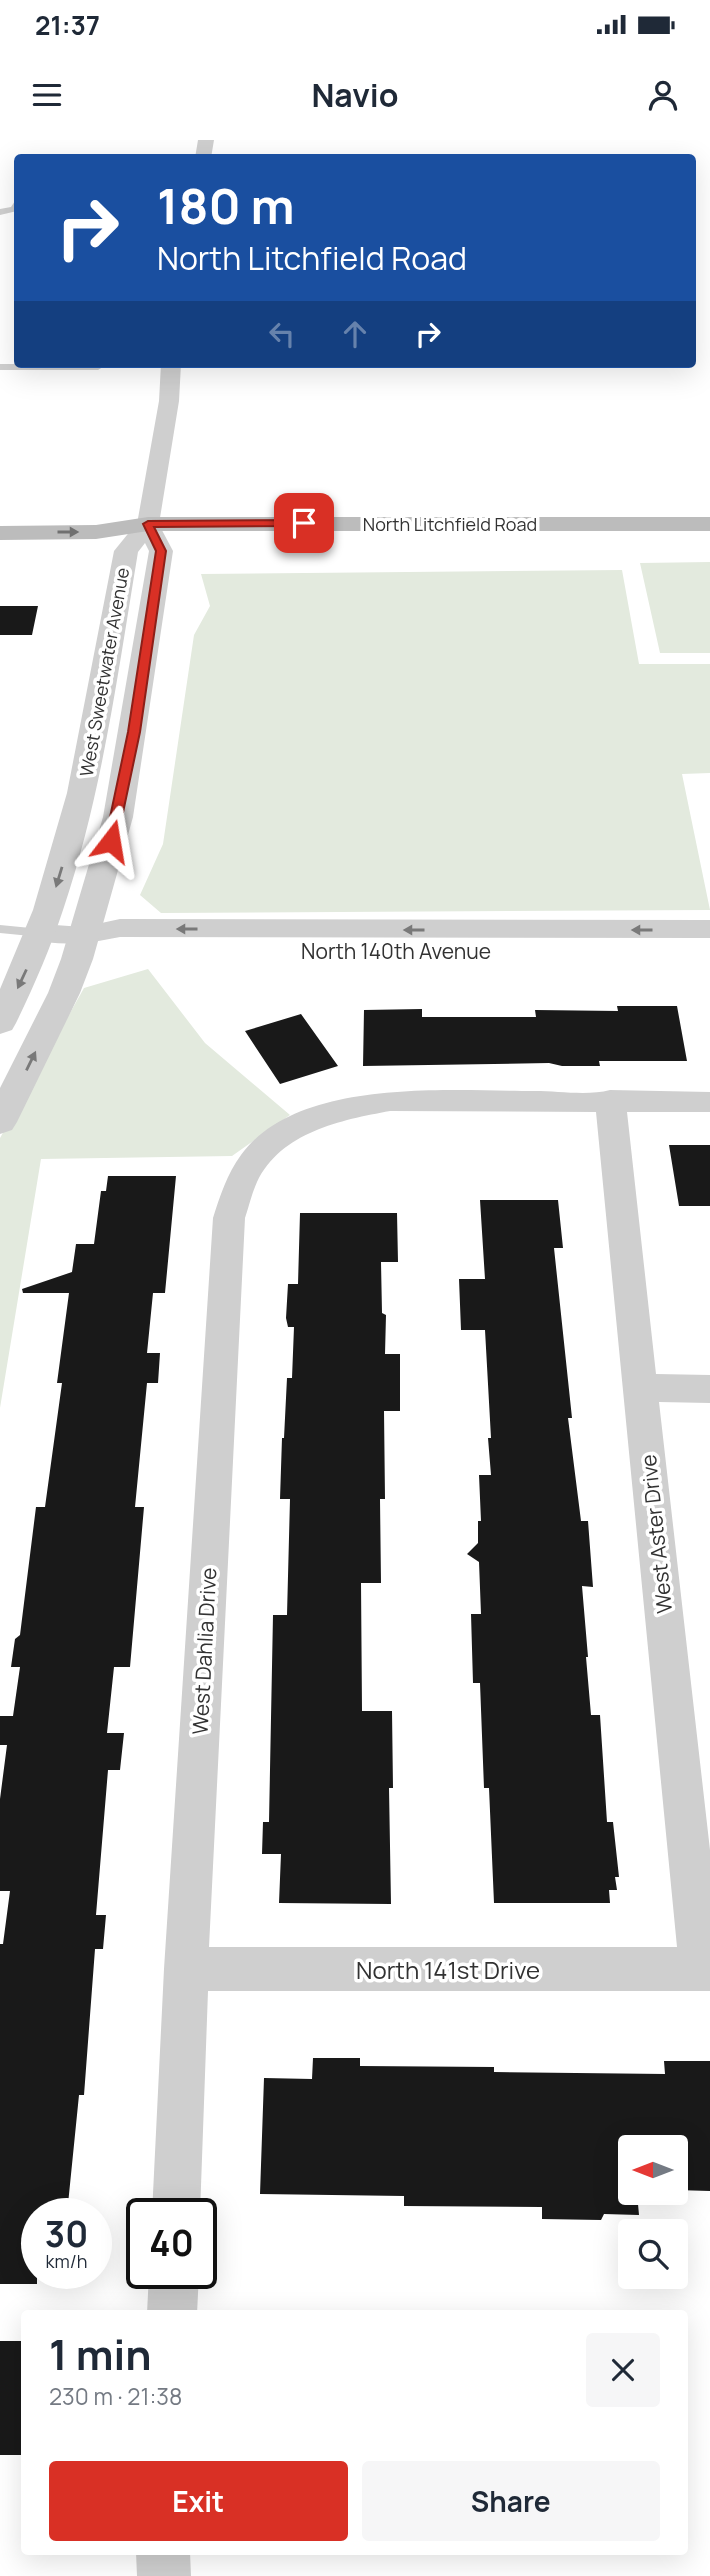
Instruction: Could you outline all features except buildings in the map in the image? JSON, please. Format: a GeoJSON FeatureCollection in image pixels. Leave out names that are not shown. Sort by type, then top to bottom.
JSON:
{"type":"FeatureCollection","features":[{"type":"Feature","properties":{"kind":"main road","name":"North Litchfield Road"},"geometry":{"type":"LineString","coordinates":[[0,515],[101,514],[148,524]]}},
{"type":"Feature","properties":{"kind":"main road","name":"North Litchfield Road"},"geometry":{"type":"LineString","coordinates":[[0,533],[96,532],[148,524],[710,524]]}},
{"type":"Feature","properties":{"kind":"street","name":"West Sweetwater Avenue"},"geometry":{"type":"LineString","coordinates":[[0,1023],[41,933],[83,788],[126,551],[148,524],[169,401],[172,368]]}},
{"type":"Feature","properties":{"kind":"street","name":"West Sweetwater Avenue"},"geometry":{"type":"LineString","coordinates":[[0,1122],[64,993],[118,817],[134,732],[161,551],[148,524]]}},
{"type":"Feature","properties":{"kind":"street","name":"North 140th Avenue"},"geometry":{"type":"LineString","coordinates":[[83,936],[120,928],[710,929]]}},
{"type":"Feature","properties":{"kind":"street","name":"North 140th Avenue"},"geometry":{"type":"LineString","coordinates":[[41,933],[83,936],[114,947],[154,949],[710,951]]}},
{"type":"Feature","properties":{"kind":"street"},"geometry":{"type":"LineString","coordinates":[[610,1100],[710,1102]]}},
{"type":"Feature","properties":{"kind":"street","name":"West Dahlia Drive"},"geometry":{"type":"LineString","coordinates":[[177,2198],[186,1969],[229,1218],[241,1181],[263,1151],[307,1120],[347,1108],[390,1101],[610,1100]]}},
{"type":"Feature","properties":{"kind":"street","name":"West Aster Drive"},"geometry":{"type":"LineString","coordinates":[[610,1100],[706,1969]]}},
{"type":"Feature","properties":{"kind":"street"},"geometry":{"type":"LineString","coordinates":[[641,1388],[710,1388]]}},
{"type":"Feature","properties":{"kind":"street","name":"North 141st Drive"},"geometry":{"type":"LineString","coordinates":[[186,1969],[706,1969]]}},
{"type":"Feature","properties":{"kind":"street"},"geometry":{"type":"LineString","coordinates":[[172,2310],[173,2289]]}},
{"type":"Feature","properties":{"kind":"street"},"geometry":{"type":"LineString","coordinates":[[163,2555],[164,2576]]}},
{"type":"Feature","properties":{"kind":"lane"},"geometry":{"type":"LineString","coordinates":[[0,929],[41,933]]}},
{"type":"Feature","properties":{"kind":"shaded area"},"geometry":{"type":"Polygon","coordinates":[[[710,562],[710,653],[660,653],[640,563],[710,562]]]}},
{"type":"Feature","properties":{"kind":"shaded area"},"geometry":{"type":"Polygon","coordinates":[[[622,570],[639,664],[710,664],[710,773],[682,774],[710,910],[161,913],[140,895],[163,844],[194,635],[210,606],[201,574],[622,570]]]}},
{"type":"Feature","properties":{"kind":"shaded area"},"geometry":{"type":"Polygon","coordinates":[[[148,969],[205,1043],[290,1115],[232,1156],[41,1159],[0,1408],[0,1138],[84,988],[148,969]]]}},
{"type":"Feature","properties":{"kind":"route"},"geometry":{"type":"LineString","coordinates":[[111,841],[134,732],[161,551],[148,524],[304,523]]}}]}
